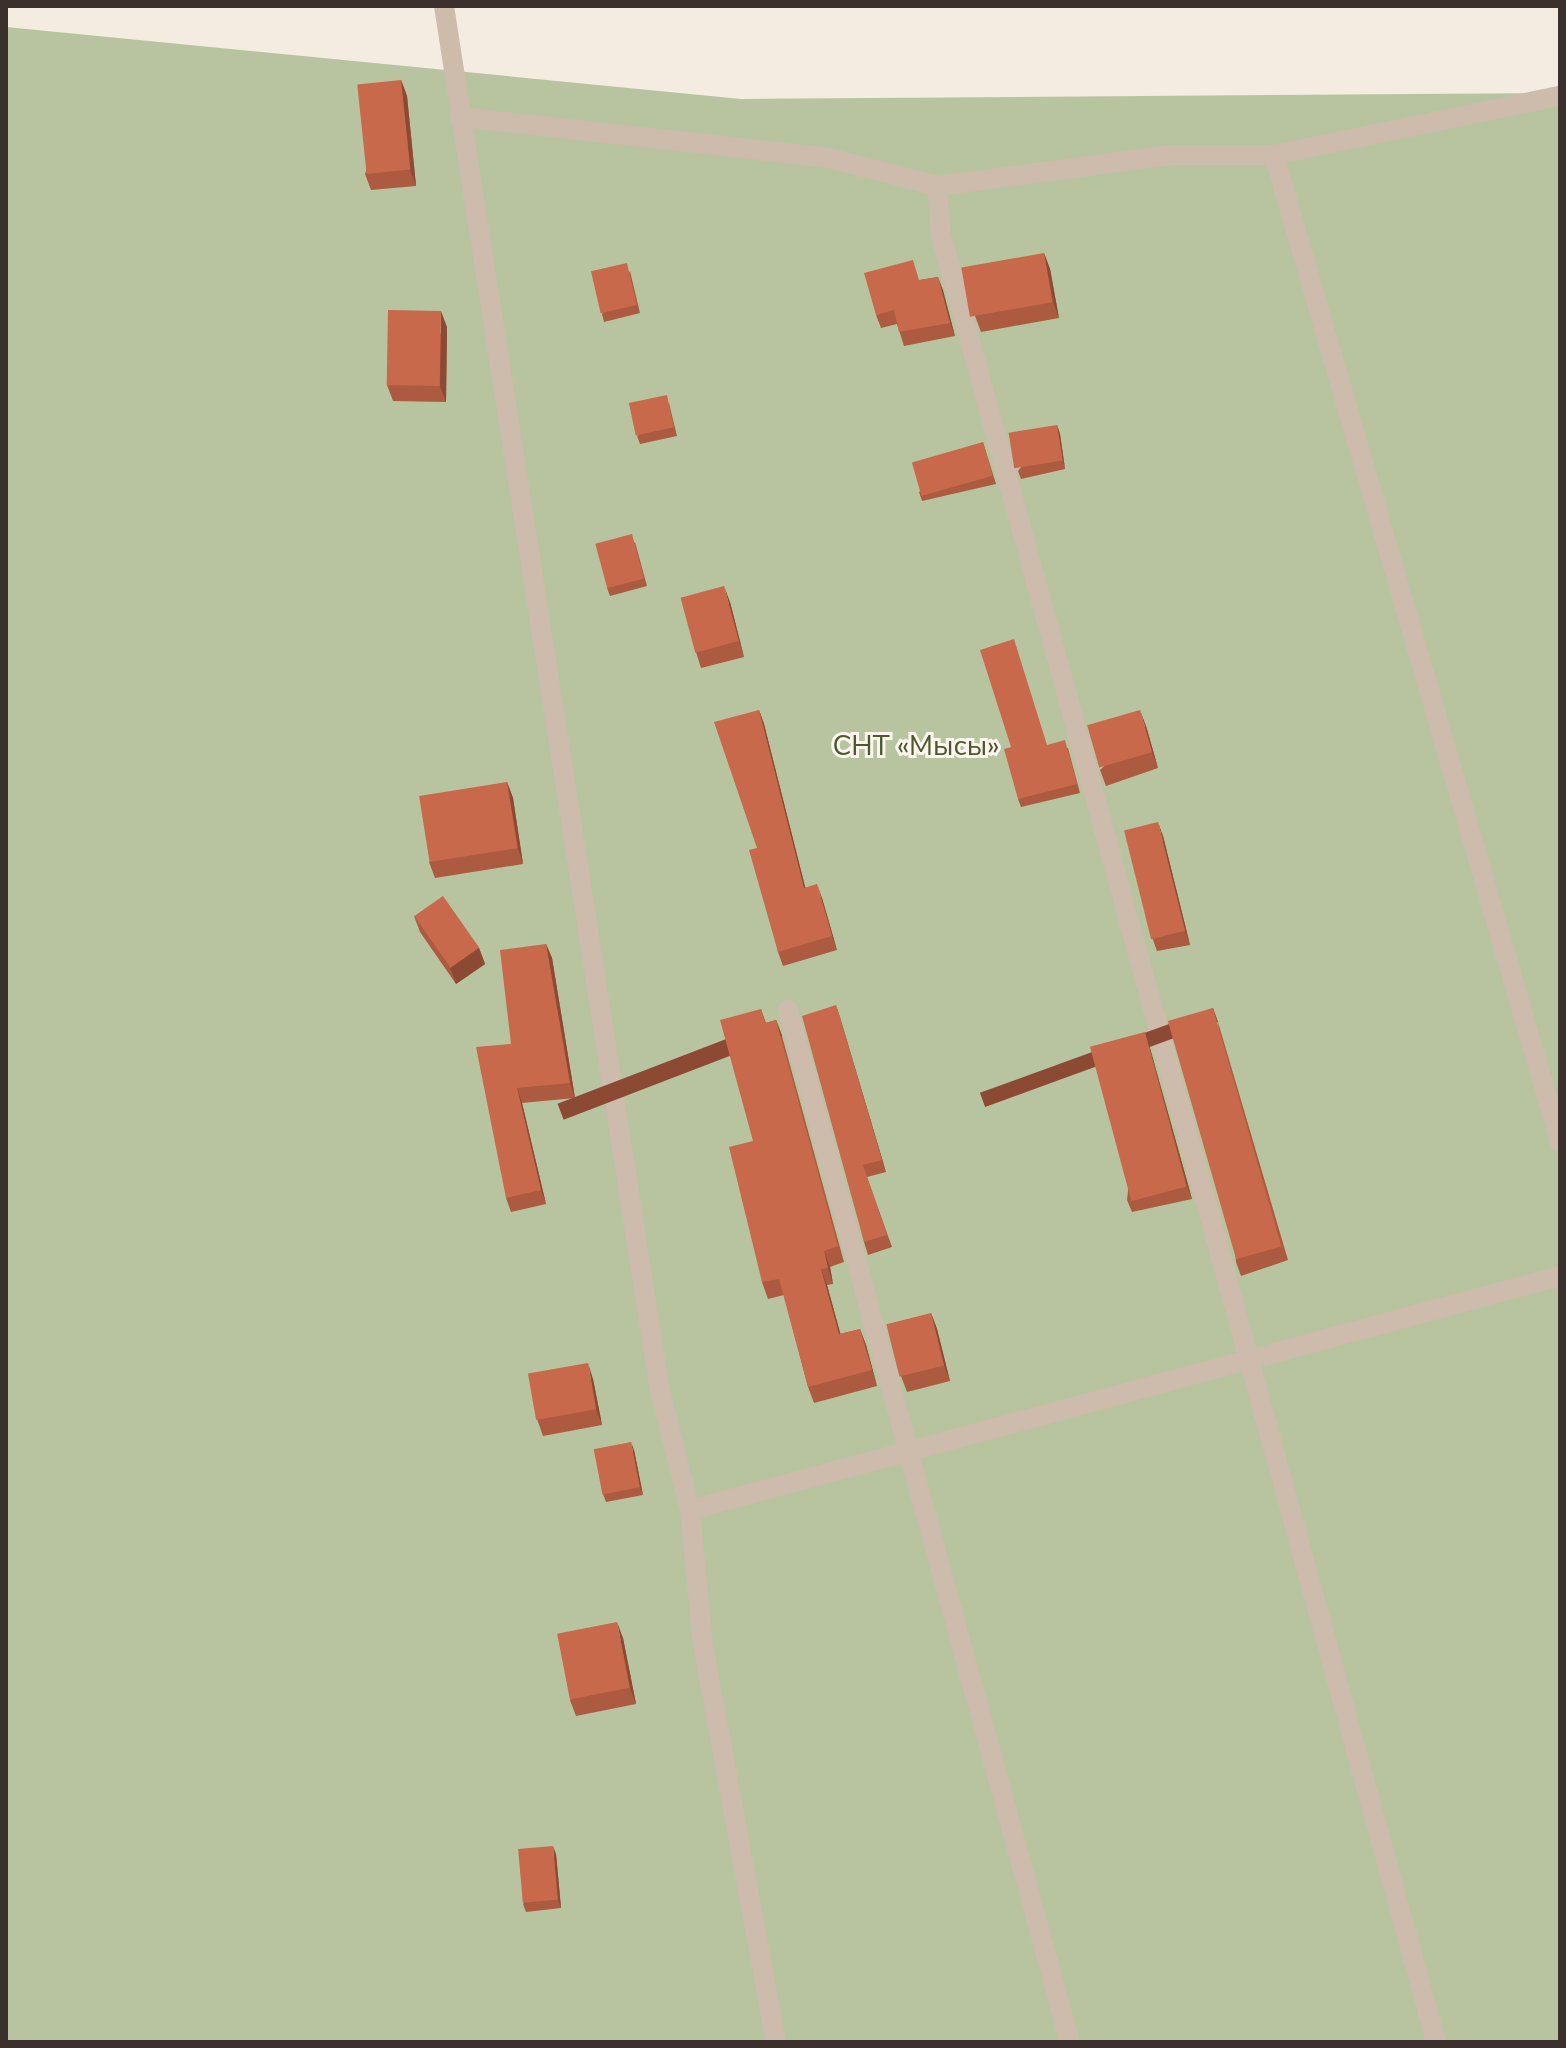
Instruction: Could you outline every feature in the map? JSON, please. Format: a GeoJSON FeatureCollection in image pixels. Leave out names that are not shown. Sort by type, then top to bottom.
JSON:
{"type":"FeatureCollection","features":[{"type":"Feature","properties":{"kind":"lane"},"geometry":{"type":"LineString","coordinates":[[444,6],[659,1386],[690,1510],[703,1645],[776,2042]]}},
{"type":"Feature","properties":{"kind":"lane"},"geometry":{"type":"LineString","coordinates":[[460,117],[825,157],[937,186],[1171,155],[1274,155],[1560,96]]}},
{"type":"Feature","properties":{"kind":"lane"},"geometry":{"type":"LineString","coordinates":[[1274,155],[1560,1142]]}},
{"type":"Feature","properties":{"kind":"lane"},"geometry":{"type":"LineString","coordinates":[[937,186],[941,235],[1436,2042]]}},
{"type":"Feature","properties":{"kind":"lane"},"geometry":{"type":"LineString","coordinates":[[788,1010],[906,1452],[1070,2042]]}},
{"type":"Feature","properties":{"kind":"lane"},"geometry":{"type":"LineString","coordinates":[[690,1510],[1560,1276]]}},
{"type":"Feature","properties":{"kind":"green space","name":"СНТ «Мысы»"},"geometry":{"type":"Polygon","coordinates":[[[6,27],[741,99],[1560,93],[1560,2042],[6,2042],[6,27]]]}},
{"type":"Feature","properties":{"kind":"building"},"geometry":{"type":"Polygon","coordinates":[[[401,80],[410,170],[367,174],[357,85],[401,80]]]}},
{"type":"Feature","properties":{"kind":"building"},"geometry":{"type":"Polygon","coordinates":[[[1044,253],[1053,302],[970,317],[961,268],[1044,253]]]}},
{"type":"Feature","properties":{"kind":"building"},"geometry":{"type":"Polygon","coordinates":[[[913,260],[919,280],[938,277],[950,323],[899,332],[894,310],[876,315],[864,273],[913,260]]]}},
{"type":"Feature","properties":{"kind":"building"},"geometry":{"type":"Polygon","coordinates":[[[627,263],[637,305],[601,313],[591,271],[627,263]]]}},
{"type":"Feature","properties":{"kind":"building"},"geometry":{"type":"Polygon","coordinates":[[[388,310],[441,311],[440,386],[387,385],[388,310]]]}},
{"type":"Feature","properties":{"kind":"building"},"geometry":{"type":"Polygon","coordinates":[[[667,395],[674,427],[636,435],[629,403],[667,395]]]}},
{"type":"Feature","properties":{"kind":"building"},"geometry":{"type":"Polygon","coordinates":[[[1057,425],[1063,461],[1014,468],[1009,433],[1057,425]]]}},
{"type":"Feature","properties":{"kind":"building"},"geometry":{"type":"Polygon","coordinates":[[[983,442],[993,476],[922,496],[912,462],[983,442]]]}},
{"type":"Feature","properties":{"kind":"building"},"geometry":{"type":"Polygon","coordinates":[[[632,534],[644,578],[607,588],[595,544],[632,534]]]}},
{"type":"Feature","properties":{"kind":"building"},"geometry":{"type":"Polygon","coordinates":[[[724,586],[739,641],[695,653],[681,598],[724,586]]]}},
{"type":"Feature","properties":{"kind":"building"},"geometry":{"type":"Polygon","coordinates":[[[1014,639],[1047,745],[1065,740],[1077,784],[1018,799],[1004,749],[1011,747],[980,650],[1014,639]]]}},
{"type":"Feature","properties":{"kind":"building"},"geometry":{"type":"Polygon","coordinates":[[[759,710],[804,888],[817,884],[832,936],[778,952],[749,850],[757,848],[714,722],[759,710]]]}},
{"type":"Feature","properties":{"kind":"building"},"geometry":{"type":"Polygon","coordinates":[[[1140,710],[1152,752],[1099,767],[1087,725],[1140,710]]]}},
{"type":"Feature","properties":{"kind":"building"},"geometry":{"type":"Polygon","coordinates":[[[507,782],[517,848],[430,862],[419,796],[507,782]]]}},
{"type":"Feature","properties":{"kind":"building"},"geometry":{"type":"Polygon","coordinates":[[[1158,822],[1185,931],[1151,939],[1124,830],[1158,822]]]}},
{"type":"Feature","properties":{"kind":"building"},"geometry":{"type":"Polygon","coordinates":[[[443,896],[479,948],[450,968],[414,916],[443,896]]]}},
{"type":"Feature","properties":{"kind":"building"},"geometry":{"type":"Polygon","coordinates":[[[546,944],[570,1083],[517,1088],[541,1190],[506,1198],[476,1047],[511,1044],[500,950],[546,944]]]}},
{"type":"Feature","properties":{"kind":"building"},"geometry":{"type":"Polygon","coordinates":[[[836,1005],[882,1160],[863,1165],[887,1235],[864,1242],[802,1016],[836,1005]]]}},
{"type":"Feature","properties":{"kind":"building"},"geometry":{"type":"Polygon","coordinates":[[[1213,1008],[1281,1246],[1236,1259],[1168,1021],[1213,1008]]]}},
{"type":"Feature","properties":{"kind":"building"},"geometry":{"type":"Polygon","coordinates":[[[761,1009],[765,1023],[776,1020],[838,1246],[824,1251],[828,1268],[821,1269],[839,1334],[860,1329],[872,1370],[808,1387],[779,1279],[762,1282],[729,1147],[753,1141],[720,1020],[761,1009]]]}},
{"type":"Feature","properties":{"kind":"building"},"geometry":{"type":"Polygon","coordinates":[[[1145,1032],[1186,1187],[1131,1201],[1090,1047],[1145,1032]]]}},
{"type":"Feature","properties":{"kind":"building"},"geometry":{"type":"Polygon","coordinates":[[[931,1313],[944,1365],[899,1377],[886,1324],[931,1313]]]}},
{"type":"Feature","properties":{"kind":"building"},"geometry":{"type":"Polygon","coordinates":[[[588,1363],[596,1409],[536,1420],[528,1374],[588,1363]]]}},
{"type":"Feature","properties":{"kind":"building"},"geometry":{"type":"Polygon","coordinates":[[[631,1442],[640,1487],[602,1494],[594,1449],[631,1442]]]}},
{"type":"Feature","properties":{"kind":"building"},"geometry":{"type":"Polygon","coordinates":[[[617,1622],[630,1688],[570,1699],[557,1634],[617,1622]]]}},
{"type":"Feature","properties":{"kind":"building"},"geometry":{"type":"Polygon","coordinates":[[[553,1846],[558,1900],[523,1903],[518,1849],[553,1846]]]}}]}
